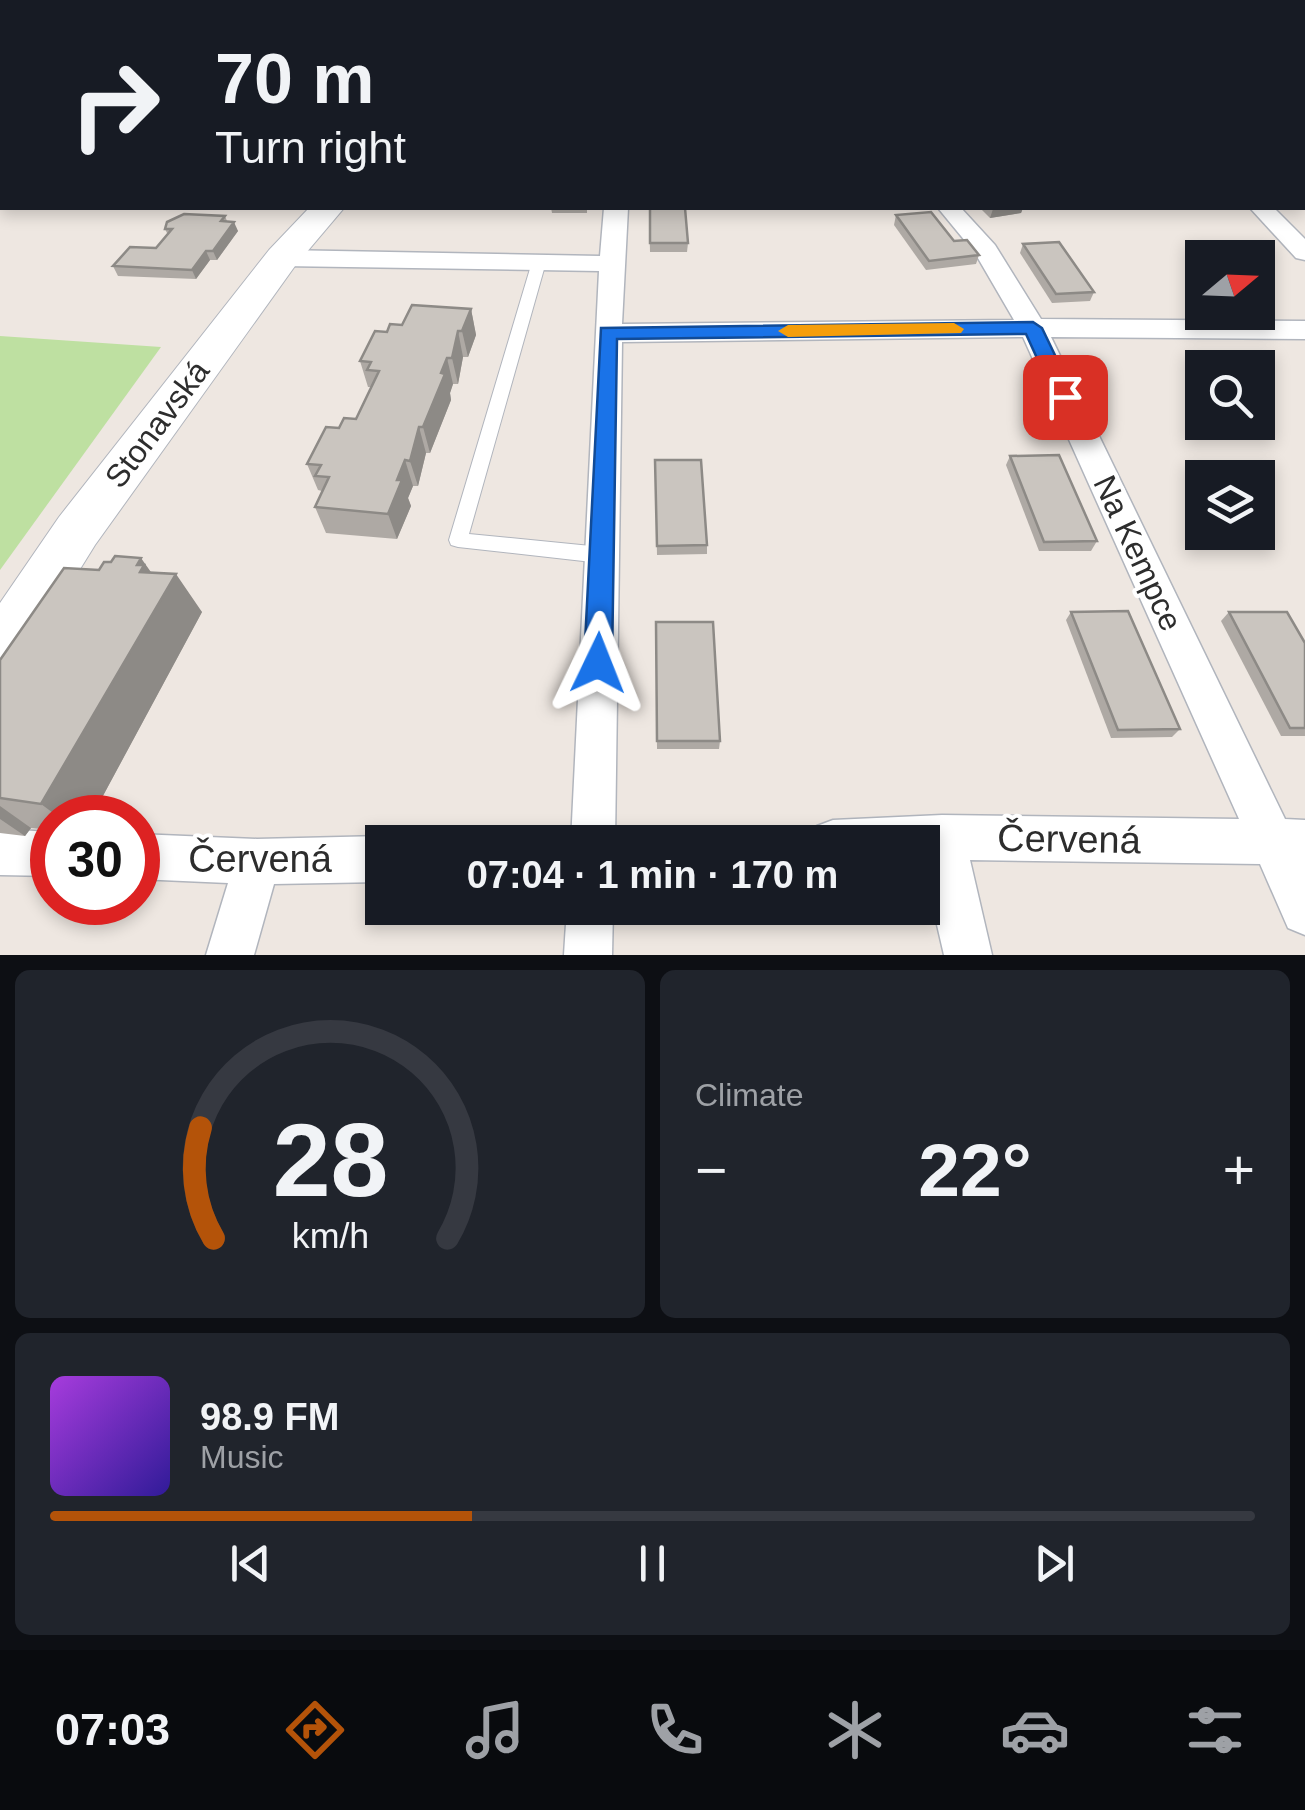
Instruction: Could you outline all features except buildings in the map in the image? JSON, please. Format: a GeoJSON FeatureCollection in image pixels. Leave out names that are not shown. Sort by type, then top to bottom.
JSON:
{"type":"FeatureCollection","features":[{"type":"Feature","properties":{"kind":"main road","name":"Stonavská"},"geometry":{"type":"LineString","coordinates":[[0,649],[76,531],[282,258],[325,210]]}},
{"type":"Feature","properties":{"kind":"street"},"geometry":{"type":"LineString","coordinates":[[593,825],[608,332],[616,210]]}},
{"type":"Feature","properties":{"kind":"street","name":"Na Kempce"},"geometry":{"type":"LineString","coordinates":[[951,210],[986,250],[1033,328],[1289,842],[1305,912]]}},
{"type":"Feature","properties":{"kind":"street"},"geometry":{"type":"LineString","coordinates":[[1264,210],[1305,253]]}},
{"type":"Feature","properties":{"kind":"street"},"geometry":{"type":"LineString","coordinates":[[282,258],[613,264]]}},
{"type":"Feature","properties":{"kind":"street"},"geometry":{"type":"LineString","coordinates":[[608,332],[1305,330]]}},
{"type":"Feature","properties":{"kind":"street"},"geometry":{"type":"LineString","coordinates":[[942,837],[968,955]]}},
{"type":"Feature","properties":{"kind":"street","name":"Červená"},"geometry":{"type":"LineString","coordinates":[[942,837],[1289,842]]}},
{"type":"Feature","properties":{"kind":"street"},"geometry":{"type":"LineString","coordinates":[[0,852],[30,853]]}},
{"type":"Feature","properties":{"kind":"street","name":"Červená"},"geometry":{"type":"LineString","coordinates":[[160,858],[257,862],[365,859]]}},
{"type":"Feature","properties":{"kind":"street"},"geometry":{"type":"LineString","coordinates":[[230,955],[257,862]]}},
{"type":"Feature","properties":{"kind":"street"},"geometry":{"type":"LineString","coordinates":[[588,955],[589,925]]}},
{"type":"Feature","properties":{"kind":"lane"},"geometry":{"type":"LineString","coordinates":[[539,262],[458,540],[601,555]]}},
{"type":"Feature","properties":{"kind":"green space"},"geometry":{"type":"Polygon","coordinates":[[[0,336],[161,347],[0,570],[0,336]]]}},
{"type":"Feature","properties":{"kind":"slow traffic"},"geometry":{"type":"LineString","coordinates":[[788,331],[954,329]]}},
{"type":"Feature","properties":{"kind":"route"},"geometry":{"type":"LineString","coordinates":[[598,663],[608,332],[1033,328],[1065,397]]}}]}
